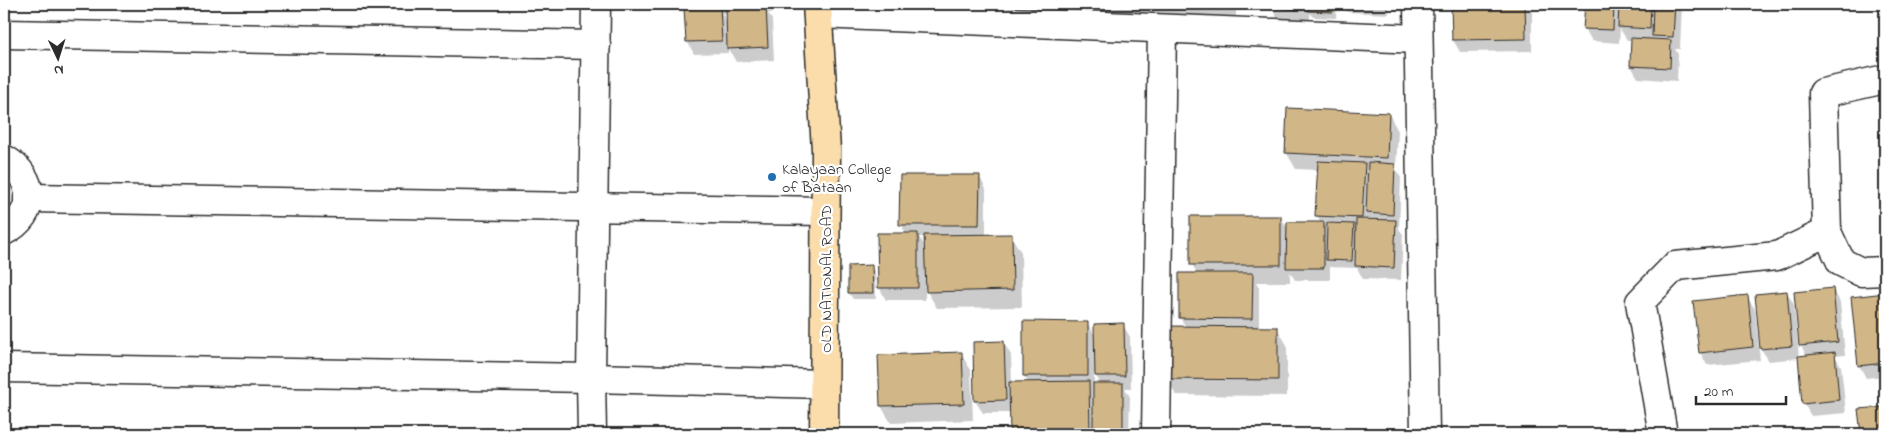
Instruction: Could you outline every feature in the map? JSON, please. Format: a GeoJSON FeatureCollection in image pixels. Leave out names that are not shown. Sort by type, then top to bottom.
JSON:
{"type":"FeatureCollection","features":[{"type":"Feature","properties":{"kind":"main road","name":"OLD NATIONAL ROAD"},"geometry":{"type":"LineString","coordinates":[[817,9],[826,150],[824,434]]}},
{"type":"Feature","properties":{"kind":"street"},"geometry":{"type":"LineString","coordinates":[[592,434],[591,378],[596,4]]}},
{"type":"Feature","properties":{"kind":"street"},"geometry":{"type":"LineString","coordinates":[[1418,4],[1425,434]]}},
{"type":"Feature","properties":{"kind":"street"},"geometry":{"type":"LineString","coordinates":[[817,9],[958,12],[1162,29],[1418,39]]}},
{"type":"Feature","properties":{"kind":"street"},"geometry":{"type":"LineString","coordinates":[[1156,434],[1162,29]]}},
{"type":"Feature","properties":{"kind":"street"},"geometry":{"type":"LineString","coordinates":[[4,34],[596,45]]}},
{"type":"Feature","properties":{"kind":"street"},"geometry":{"type":"LineString","coordinates":[[1885,79],[1824,92],[1827,232],[1841,262],[1861,272],[1885,271]]}},
{"type":"Feature","properties":{"kind":"street"},"geometry":{"type":"LineString","coordinates":[[4,159],[14,165],[28,185],[26,209],[20,219],[4,231]]}},
{"type":"Feature","properties":{"kind":"street"},"geometry":{"type":"LineString","coordinates":[[28,198],[825,211]]}},
{"type":"Feature","properties":{"kind":"street"},"geometry":{"type":"LineString","coordinates":[[1663,434],[1640,302],[1674,266],[1777,256],[1827,232]]}},
{"type":"Feature","properties":{"kind":"street"},"geometry":{"type":"LineString","coordinates":[[4,368],[824,384]]}},
{"type":"Feature","properties":{"kind":"building"},"geometry":{"type":"Polygon","coordinates":[[[964,4],[1007,4],[964,6],[964,4]]]}},
{"type":"Feature","properties":{"kind":"building"},"geometry":{"type":"Polygon","coordinates":[[[1271,4],[1304,4],[1303,10],[1271,8],[1271,4]]]}},
{"type":"Feature","properties":{"kind":"building"},"geometry":{"type":"Polygon","coordinates":[[[1308,4],[1333,4],[1333,12],[1308,11],[1308,4]]]}},
{"type":"Feature","properties":{"kind":"building"},"geometry":{"type":"Polygon","coordinates":[[[1451,4],[1525,4],[1526,39],[1452,40],[1451,4]]]}},
{"type":"Feature","properties":{"kind":"building"},"geometry":{"type":"Polygon","coordinates":[[[1585,4],[1614,4],[1613,30],[1583,29],[1585,4]]]}},
{"type":"Feature","properties":{"kind":"building"},"geometry":{"type":"Polygon","coordinates":[[[1619,4],[1651,4],[1650,29],[1618,27],[1619,4]]]}},
{"type":"Feature","properties":{"kind":"building"},"geometry":{"type":"Polygon","coordinates":[[[1653,4],[1675,4],[1673,37],[1652,36],[1653,4]]]}},
{"type":"Feature","properties":{"kind":"building"},"geometry":{"type":"Polygon","coordinates":[[[766,6],[768,47],[727,49],[726,7],[766,6]]]}},
{"type":"Feature","properties":{"kind":"building"},"geometry":{"type":"Polygon","coordinates":[[[720,7],[722,41],[686,42],[684,8],[720,7]]]}},
{"type":"Feature","properties":{"kind":"building"},"geometry":{"type":"Polygon","coordinates":[[[1631,38],[1671,40],[1670,68],[1630,66],[1631,38]]]}},
{"type":"Feature","properties":{"kind":"building"},"geometry":{"type":"Polygon","coordinates":[[[1287,108],[1389,113],[1387,158],[1285,153],[1287,108]]]}},
{"type":"Feature","properties":{"kind":"building"},"geometry":{"type":"Polygon","coordinates":[[[1318,161],[1365,163],[1362,218],[1315,216],[1318,161]]]}},
{"type":"Feature","properties":{"kind":"building"},"geometry":{"type":"Polygon","coordinates":[[[1368,162],[1395,164],[1393,215],[1366,213],[1368,162]]]}},
{"type":"Feature","properties":{"kind":"building"},"geometry":{"type":"Polygon","coordinates":[[[900,175],[980,175],[979,225],[899,225],[900,175]]]}},
{"type":"Feature","properties":{"kind":"building"},"geometry":{"type":"Polygon","coordinates":[[[1190,216],[1281,216],[1281,265],[1190,265],[1190,216]]]}},
{"type":"Feature","properties":{"kind":"building"},"geometry":{"type":"Polygon","coordinates":[[[1356,219],[1396,220],[1394,268],[1355,266],[1356,219]]]}},
{"type":"Feature","properties":{"kind":"building"},"geometry":{"type":"Polygon","coordinates":[[[1287,222],[1324,222],[1324,268],[1286,268],[1287,222]]]}},
{"type":"Feature","properties":{"kind":"building"},"geometry":{"type":"Polygon","coordinates":[[[1327,223],[1354,224],[1352,261],[1326,260],[1327,223]]]}},
{"type":"Feature","properties":{"kind":"building"},"geometry":{"type":"Polygon","coordinates":[[[877,233],[918,233],[918,288],[878,288],[877,233]]]}},
{"type":"Feature","properties":{"kind":"building"},"geometry":{"type":"Polygon","coordinates":[[[1012,234],[1013,290],[926,292],[924,235],[1012,234]]]}},
{"type":"Feature","properties":{"kind":"building"},"geometry":{"type":"Polygon","coordinates":[[[872,265],[873,293],[848,293],[848,266],[872,265]]]}},
{"type":"Feature","properties":{"kind":"building"},"geometry":{"type":"Polygon","coordinates":[[[1179,273],[1253,273],[1252,319],[1179,318],[1179,273]]]}},
{"type":"Feature","properties":{"kind":"building"},"geometry":{"type":"Polygon","coordinates":[[[1833,288],[1838,342],[1799,346],[1794,292],[1833,288]]]}},
{"type":"Feature","properties":{"kind":"building"},"geometry":{"type":"Polygon","coordinates":[[[1787,291],[1792,346],[1760,349],[1755,294],[1787,291]]]}},
{"type":"Feature","properties":{"kind":"building"},"geometry":{"type":"Polygon","coordinates":[[[1885,293],[1885,363],[1858,366],[1851,297],[1885,293]]]}},
{"type":"Feature","properties":{"kind":"building"},"geometry":{"type":"Polygon","coordinates":[[[1748,295],[1753,347],[1699,353],[1693,301],[1748,295]]]}},
{"type":"Feature","properties":{"kind":"building"},"geometry":{"type":"Polygon","coordinates":[[[1023,321],[1088,322],[1088,376],[1023,376],[1023,321]]]}},
{"type":"Feature","properties":{"kind":"building"},"geometry":{"type":"Polygon","coordinates":[[[1124,323],[1125,376],[1095,376],[1094,324],[1124,323]]]}},
{"type":"Feature","properties":{"kind":"building"},"geometry":{"type":"Polygon","coordinates":[[[1165,326],[1278,327],[1278,380],[1165,379],[1165,326]]]}},
{"type":"Feature","properties":{"kind":"building"},"geometry":{"type":"Polygon","coordinates":[[[1004,341],[1006,400],[974,401],[973,342],[1004,341]]]}},
{"type":"Feature","properties":{"kind":"building"},"geometry":{"type":"Polygon","coordinates":[[[962,352],[964,404],[880,406],[878,355],[962,352]]]}},
{"type":"Feature","properties":{"kind":"building"},"geometry":{"type":"Polygon","coordinates":[[[1835,352],[1839,400],[1802,404],[1798,356],[1835,352]]]}},
{"type":"Feature","properties":{"kind":"building"},"geometry":{"type":"Polygon","coordinates":[[[1089,381],[1090,433],[1010,434],[1009,382],[1089,381]]]}},
{"type":"Feature","properties":{"kind":"building"},"geometry":{"type":"Polygon","coordinates":[[[1093,383],[1123,383],[1123,431],[1093,431],[1093,383]]]}},
{"type":"Feature","properties":{"kind":"building"},"geometry":{"type":"Polygon","coordinates":[[[1885,407],[1885,434],[1861,434],[1858,409],[1885,407]]]}},
{"type":"Feature","properties":{"kind":"place","name":"Kalayaan College of Bataan"},"geometry":{"type":"Point","coordinates":[772,177]}}]}
